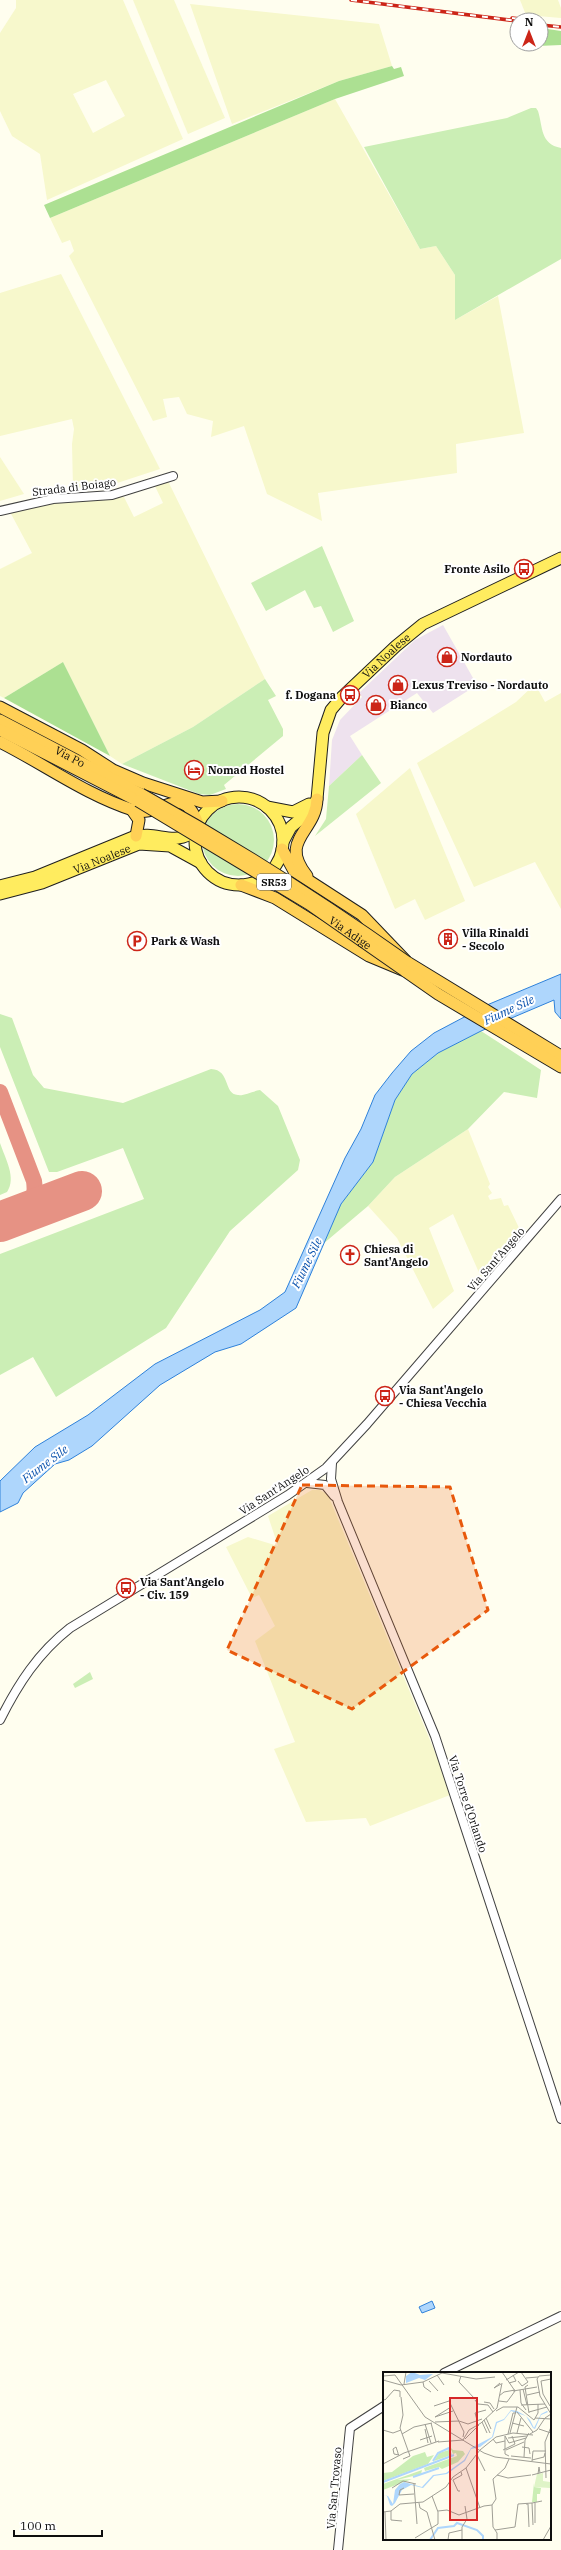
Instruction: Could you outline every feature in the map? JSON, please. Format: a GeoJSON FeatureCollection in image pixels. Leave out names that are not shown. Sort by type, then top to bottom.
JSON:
{"type":"FeatureCollection","features":[{"type":"Feature","properties":{"kind":"highway"},"geometry":{"type":"LineString","coordinates":[[0,707],[82,750],[113,770],[143,783],[202,802],[222,801]]}},
{"type":"Feature","properties":{"kind":"highway","name":"Via Po"},"geometry":{"type":"LineString","coordinates":[[0,720],[137,802]]}},
{"type":"Feature","properties":{"kind":"highway","name":"Via Po"},"geometry":{"type":"LineString","coordinates":[[0,730],[137,802]]}},
{"type":"Feature","properties":{"kind":"highway"},"geometry":{"type":"LineString","coordinates":[[0,742],[96,795],[137,802],[144,812],[176,802],[186,805],[193,810],[197,827]]}},
{"type":"Feature","properties":{"kind":"highway"},"geometry":{"type":"LineString","coordinates":[[311,881],[299,865],[295,853],[299,835],[317,810],[317,799]]}},
{"type":"Feature","properties":{"kind":"highway"},"geometry":{"type":"LineString","coordinates":[[136,836],[139,820],[137,802]]}},
{"type":"Feature","properties":{"kind":"highway","name":"Via Adige"},"geometry":{"type":"LineString","coordinates":[[137,802],[309,904],[406,966],[561,1056]]}},
{"type":"Feature","properties":{"kind":"highway"},"geometry":{"type":"LineString","coordinates":[[282,846],[294,871],[362,915],[406,966]]}},
{"type":"Feature","properties":{"kind":"highway"},"geometry":{"type":"LineString","coordinates":[[241,885],[275,898],[368,956],[406,966]]}},
{"type":"Feature","properties":{"kind":"highway","name":"Via Adige"},"geometry":{"type":"LineString","coordinates":[[406,966],[438,994],[561,1067]]}},
{"type":"Feature","properties":{"kind":"main road","name":"Via Noalese"},"geometry":{"type":"LineString","coordinates":[[0,894],[42,883],[139,844],[160,844],[176,848],[201,864],[220,882],[241,885],[253,883],[267,874],[278,860],[282,846],[291,827],[311,810],[317,799],[322,741],[331,710],[382,658],[423,624],[561,558]]}},
{"type":"Feature","properties":{"kind":"main road"},"geometry":{"type":"LineString","coordinates":[[266,807],[293,812],[300,810],[312,800],[316,787],[319,732],[323,720],[331,710]]}},
{"type":"Feature","properties":{"kind":"main road","name":"Via Noalese"},"geometry":{"type":"LineString","coordinates":[[0,886],[35,877],[136,836],[149,835],[180,840],[197,827],[208,810],[222,801],[246,798],[266,807],[279,823],[282,846]]}},
{"type":"Feature","properties":{"kind":"main road","name":"Via Noalese"},"geometry":{"type":"LineString","coordinates":[[197,827],[195,847],[201,864]]}},
{"type":"Feature","properties":{"kind":"street","name":"Strada di Boiago"},"geometry":{"type":"LineString","coordinates":[[0,511],[53,499],[112,495],[173,476]]}},
{"type":"Feature","properties":{"kind":"street","name":"Via Sant'Angelo"},"geometry":{"type":"LineString","coordinates":[[0,1720],[28,1670],[65,1632],[307,1483],[332,1463],[561,1199]]}},
{"type":"Feature","properties":{"kind":"street","name":"Via Torre d'Orlando"},"geometry":{"type":"LineString","coordinates":[[332,1463],[329,1483],[434,1736],[561,2119]]}},
{"type":"Feature","properties":{"kind":"street"},"geometry":{"type":"LineString","coordinates":[[320,1473],[329,1483]]}},
{"type":"Feature","properties":{"kind":"street"},"geometry":{"type":"LineString","coordinates":[[307,1483],[329,1483]]}},
{"type":"Feature","properties":{"kind":"street"},"geometry":{"type":"LineString","coordinates":[[446,2372],[561,2316]]}},
{"type":"Feature","properties":{"kind":"street","name":"Via San Trovaso"},"geometry":{"type":"LineString","coordinates":[[338,2550],[350,2428],[383,2407]]}},
{"type":"Feature","properties":{"kind":"highlighted area"},"geometry":{"type":"Polygon","coordinates":[[[302,1485],[450,1487],[488,1610],[352,1709],[227,1650],[302,1485]]]}},
{"type":"Feature","properties":{"kind":"shaded area","name":"Bianco"},"geometry":{"type":"Polygon","coordinates":[[[443,625],[477,685],[433,713],[417,693],[350,736],[362,755],[329,786],[332,740],[340,720],[362,697],[359,693],[415,640],[443,625]]]}},
{"type":"Feature","properties":{"kind":"green space"},"geometry":{"type":"Polygon","coordinates":[[[16,0],[123,0],[183,139],[47,200],[40,154],[12,136],[0,111],[0,33],[16,8],[16,0]],[[106,80],[73,94],[93,133],[125,116],[106,80]]]}},
{"type":"Feature","properties":{"kind":"green space"},"geometry":{"type":"Polygon","coordinates":[[[133,0],[174,0],[225,118],[188,134],[133,0]]]}},
{"type":"Feature","properties":{"kind":"green space"},"geometry":{"type":"Polygon","coordinates":[[[520,0],[558,0],[561,8],[561,18],[549,17],[549,12],[525,12],[520,0]]]}},
{"type":"Feature","properties":{"kind":"green space"},"geometry":{"type":"Polygon","coordinates":[[[190,4],[379,24],[392,66],[339,81],[232,124],[190,4]]]}},
{"type":"Feature","properties":{"kind":"green space"},"geometry":{"type":"Polygon","coordinates":[[[549,29],[561,31],[561,45],[549,46],[549,29]]]}},
{"type":"Feature","properties":{"kind":"green space"},"geometry":{"type":"Polygon","coordinates":[[[392,66],[394,69],[401,67],[404,76],[335,99],[50,218],[44,205],[339,81],[392,66]]]}},
{"type":"Feature","properties":{"kind":"green space"},"geometry":{"type":"Polygon","coordinates":[[[335,99],[420,249],[436,246],[455,275],[455,320],[498,296],[524,433],[456,444],[457,473],[318,493],[322,521],[267,494],[244,426],[211,437],[213,421],[187,414],[179,397],[163,399],[167,417],[153,421],[69,256],[74,251],[70,240],[62,243],[50,218],[335,99]]]}},
{"type":"Feature","properties":{"kind":"green space"},"geometry":{"type":"Polygon","coordinates":[[[531,108],[536,108],[538,111],[542,129],[549,143],[561,148],[561,259],[455,320],[455,275],[436,246],[420,249],[364,147],[507,118],[531,108]]]}},
{"type":"Feature","properties":{"kind":"green space"},"geometry":{"type":"Polygon","coordinates":[[[61,274],[160,469],[108,486],[73,488],[72,444],[74,429],[72,419],[0,436],[0,293],[61,274]]]}},
{"type":"Feature","properties":{"kind":"green space"},"geometry":{"type":"Polygon","coordinates":[[[0,457],[24,494],[0,501],[0,457]]]}},
{"type":"Feature","properties":{"kind":"green space"},"geometry":{"type":"Polygon","coordinates":[[[168,481],[265,679],[193,727],[122,764],[110,756],[63,662],[4,698],[0,696],[0,569],[32,553],[10,512],[56,502],[124,497],[134,517],[163,503],[154,484],[168,481]]]}},
{"type":"Feature","properties":{"kind":"green space"},"geometry":{"type":"Polygon","coordinates":[[[322,546],[354,621],[333,632],[321,606],[314,608],[305,590],[266,611],[251,583],[322,546]]]}},
{"type":"Feature","properties":{"kind":"green space"},"geometry":{"type":"Polygon","coordinates":[[[63,662],[110,756],[4,698],[63,662]]]}},
{"type":"Feature","properties":{"kind":"green space"},"geometry":{"type":"Polygon","coordinates":[[[265,679],[276,696],[268,700],[283,729],[283,736],[224,785],[226,789],[210,795],[199,794],[122,764],[193,727],[265,679]]]}},
{"type":"Feature","properties":{"kind":"green space"},"geometry":{"type":"Polygon","coordinates":[[[535,684],[545,702],[561,693],[561,909],[535,862],[474,887],[417,763],[516,702],[535,684]]]}},
{"type":"Feature","properties":{"kind":"green space"},"geometry":{"type":"Polygon","coordinates":[[[362,755],[381,783],[315,836],[326,819],[329,786],[362,755]]]}},
{"type":"Feature","properties":{"kind":"green space"},"geometry":{"type":"Polygon","coordinates":[[[410,768],[465,901],[425,920],[415,899],[395,909],[356,814],[410,768]]]}},
{"type":"Feature","properties":{"kind":"green space"},"geometry":{"type":"Polygon","coordinates":[[[231,804],[245,804],[252,806],[264,814],[272,826],[274,840],[272,854],[264,866],[252,874],[245,876],[231,876],[224,874],[212,866],[204,854],[202,847],[202,833],[204,826],[212,814],[224,806],[231,804]]]}},
{"type":"Feature","properties":{"kind":"green space"},"geometry":{"type":"Polygon","coordinates":[[[0,1014],[12,1018],[33,1075],[44,1088],[123,1103],[211,1069],[217,1070],[222,1073],[230,1091],[233,1094],[243,1095],[260,1090],[278,1106],[300,1160],[298,1170],[230,1231],[166,1328],[56,1397],[33,1357],[0,1375],[0,1254],[144,1199],[123,1148],[57,1172],[49,1172],[0,1047],[0,1014]]]}},
{"type":"Feature","properties":{"kind":"green space"},"geometry":{"type":"Polygon","coordinates":[[[481,1031],[541,1070],[537,1098],[504,1092],[468,1129],[395,1177],[368,1206],[323,1244],[341,1204],[373,1162],[395,1100],[412,1074],[438,1053],[481,1031]]]}},
{"type":"Feature","properties":{"kind":"green space"},"geometry":{"type":"Polygon","coordinates":[[[468,1129],[490,1184],[488,1187],[492,1193],[488,1196],[490,1200],[501,1198],[504,1206],[508,1205],[521,1232],[481,1277],[453,1214],[429,1228],[454,1291],[433,1309],[397,1238],[368,1206],[395,1177],[468,1129]]]}},
{"type":"Feature","properties":{"kind":"green space"},"geometry":{"type":"Polygon","coordinates":[[[0,1143],[9,1168],[11,1181],[7,1192],[0,1195],[0,1143]]]}},
{"type":"Feature","properties":{"kind":"green space"},"geometry":{"type":"Polygon","coordinates":[[[312,1490],[320,1490],[328,1495],[442,1769],[450,1795],[370,1826],[366,1818],[306,1822],[274,1749],[295,1742],[255,1641],[275,1626],[259,1595],[252,1598],[226,1547],[248,1537],[278,1546],[268,1516],[312,1490]]]}},
{"type":"Feature","properties":{"kind":"green space"},"geometry":{"type":"Polygon","coordinates":[[[90,1672],[93,1679],[75,1688],[73,1684],[90,1672]]]}},
{"type":"Feature","properties":{"kind":"water","name":"Fiume Sile"},"geometry":{"type":"Polygon","coordinates":[[[561,974],[561,1019],[555,1012],[554,1000],[481,1031],[438,1053],[412,1074],[395,1100],[373,1162],[341,1204],[296,1308],[241,1344],[215,1352],[160,1385],[92,1446],[69,1460],[55,1464],[23,1493],[18,1503],[0,1512],[0,1481],[35,1447],[88,1415],[155,1364],[260,1310],[285,1292],[345,1158],[361,1129],[375,1095],[411,1051],[434,1033],[487,1005],[561,974]]]}},
{"type":"Feature","properties":{"kind":"water"},"geometry":{"type":"Polygon","coordinates":[[[432,2301],[435,2308],[422,2313],[419,2307],[432,2301]]]}},
{"type":"Feature","properties":{"kind":"taxiway"},"geometry":{"type":"LineString","coordinates":[[0,1092],[34,1181],[35,1188],[33,1199],[30,1204],[23,1211],[12,1217]]}},
{"type":"Feature","properties":{"kind":"runway"},"geometry":{"type":"LineString","coordinates":[[0,1222],[82,1191]]}},
{"type":"Feature","properties":{"kind":"railway"},"geometry":{"type":"LineString","coordinates":[[351,0],[509,20]]}},
{"type":"Feature","properties":{"kind":"railway"},"geometry":{"type":"LineString","coordinates":[[549,26],[561,27]]}},
{"type":"Feature","properties":{"kind":"place","name":"Fronte Asilo"},"geometry":{"type":"Point","coordinates":[524,569]}},
{"type":"Feature","properties":{"kind":"place","name":"Nordauto"},"geometry":{"type":"Point","coordinates":[447,657]}},
{"type":"Feature","properties":{"kind":"place","name":"Lexus Treviso - Nordauto"},"geometry":{"type":"Point","coordinates":[398,685]}},
{"type":"Feature","properties":{"kind":"place","name":"f. Dogana"},"geometry":{"type":"Point","coordinates":[350,695]}},
{"type":"Feature","properties":{"kind":"place","name":"Bianco"},"geometry":{"type":"Point","coordinates":[376,705]}},
{"type":"Feature","properties":{"kind":"place","name":"Nomad Hostel"},"geometry":{"type":"Point","coordinates":[194,770]}},
{"type":"Feature","properties":{"kind":"place","name":"Villa Rinaldi - Secolo"},"geometry":{"type":"Point","coordinates":[448,939]}},
{"type":"Feature","properties":{"kind":"place","name":"Park & Wash"},"geometry":{"type":"Point","coordinates":[137,941]}},
{"type":"Feature","properties":{"kind":"place","name":"Chiesa di Sant'Angelo"},"geometry":{"type":"Point","coordinates":[350,1255]}},
{"type":"Feature","properties":{"kind":"place","name":"Via Sant'Angelo - Chiesa Vecchia"},"geometry":{"type":"Point","coordinates":[385,1396]}},
{"type":"Feature","properties":{"kind":"place","name":"Via Sant'Angelo - Civ. 159"},"geometry":{"type":"Point","coordinates":[126,1588]}}]}
